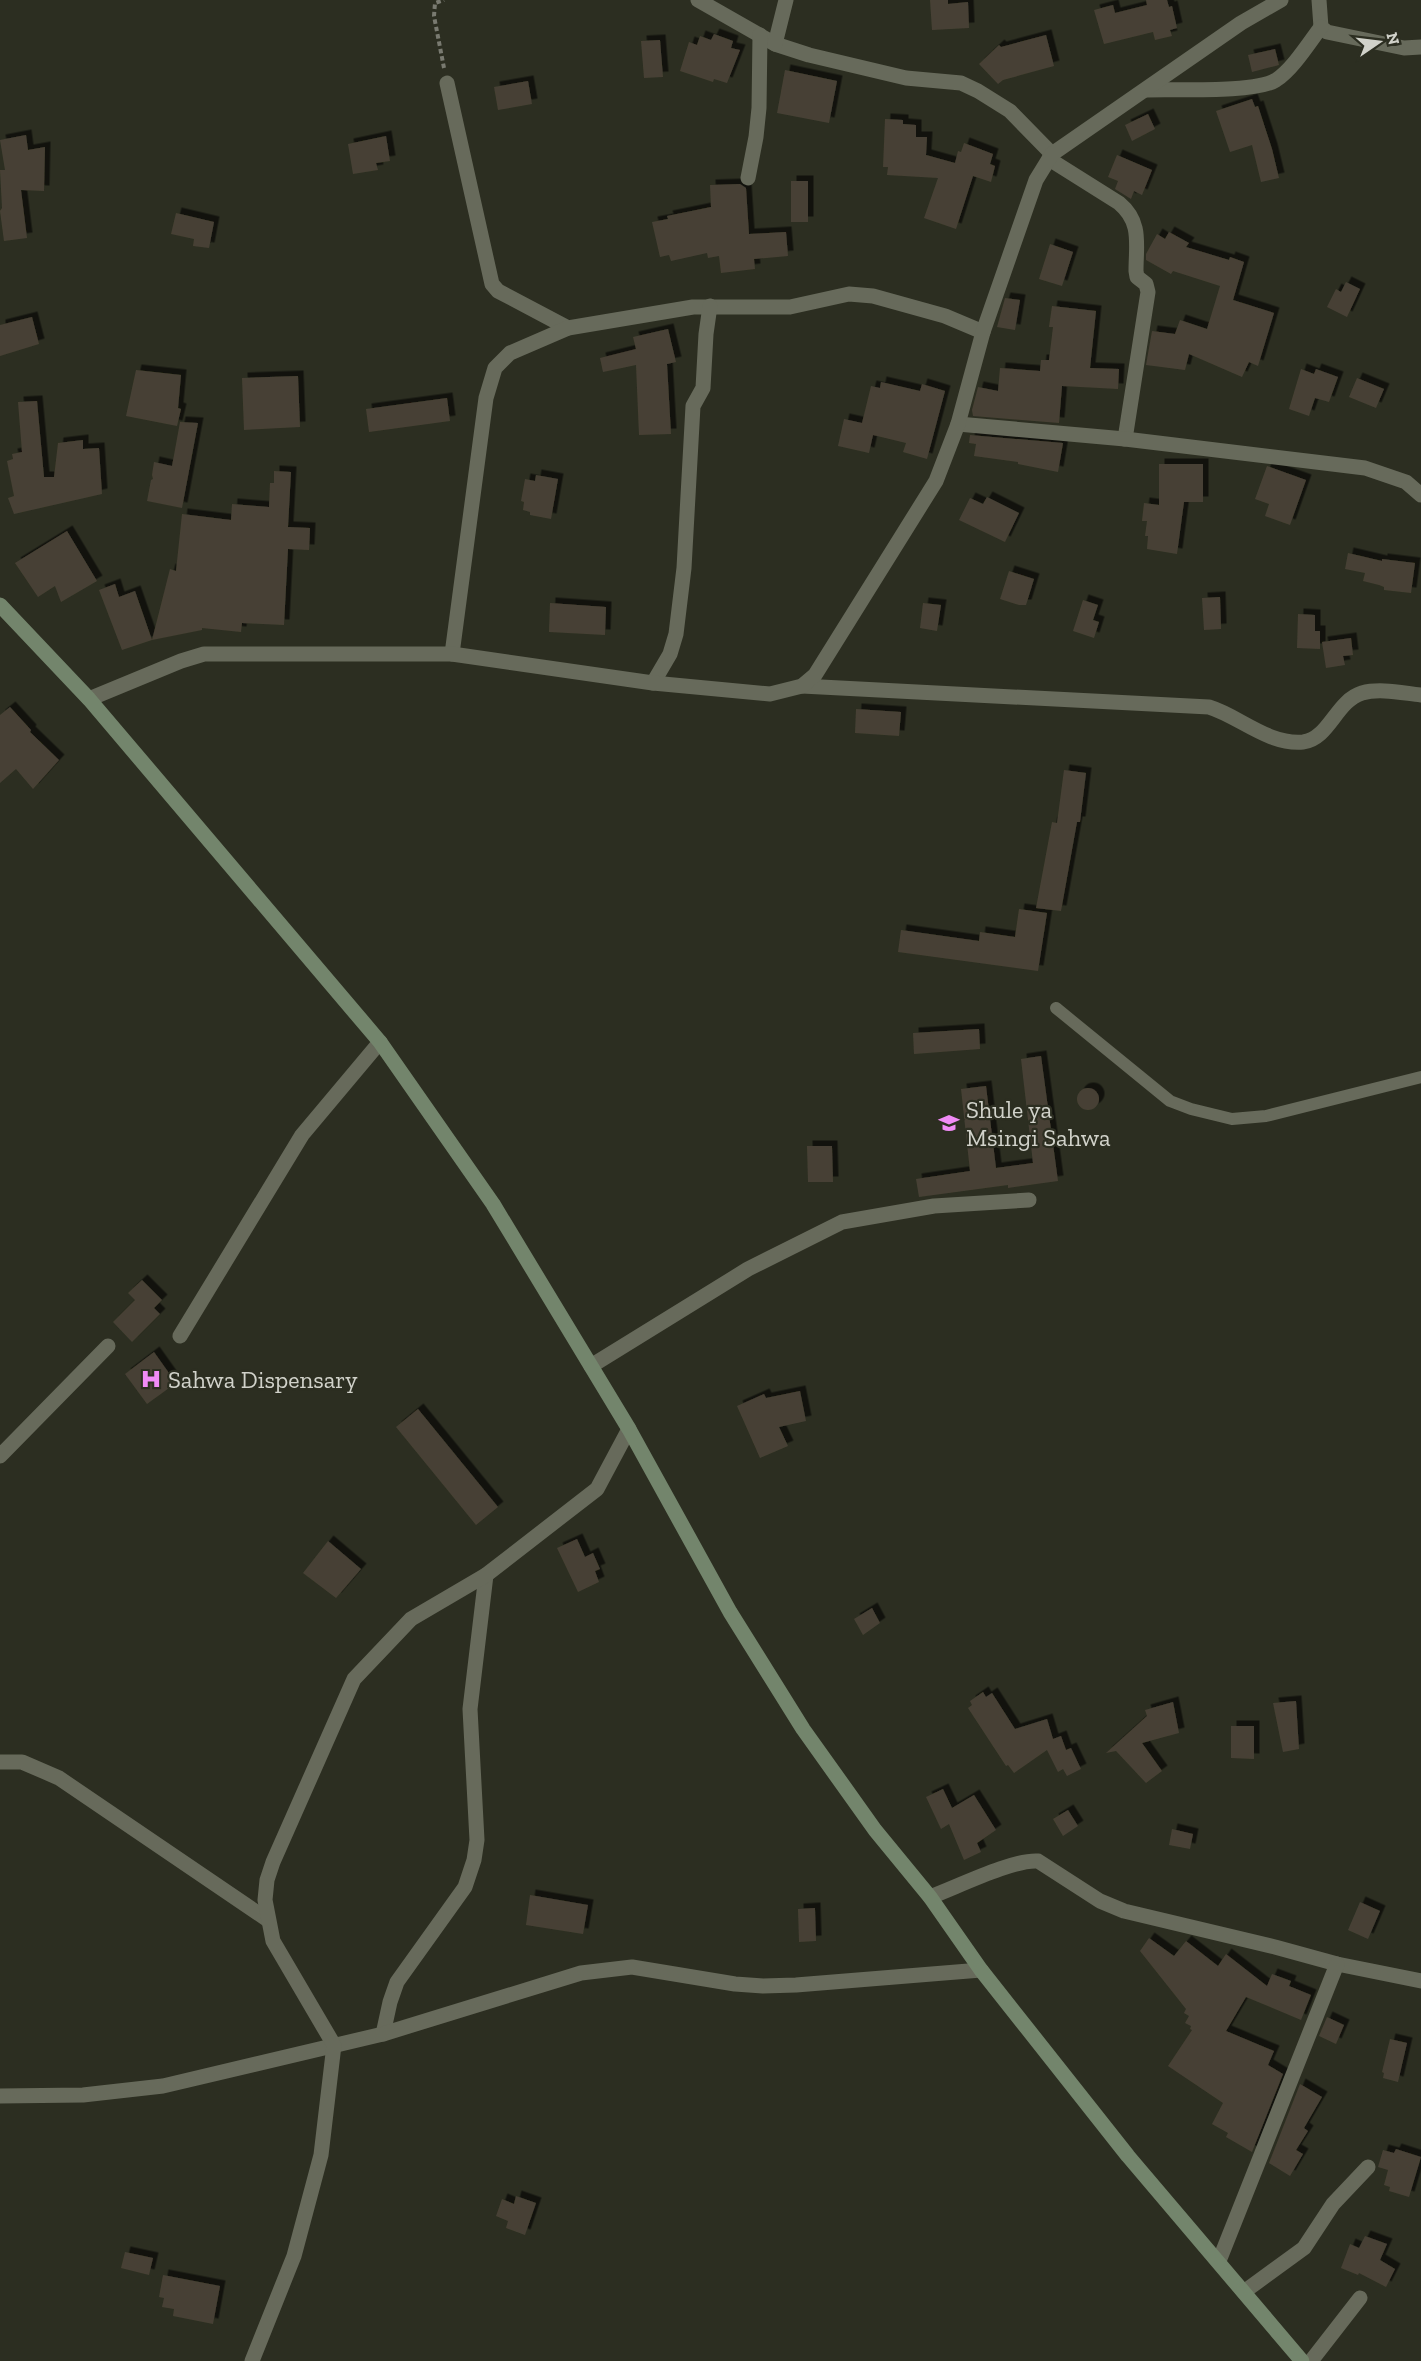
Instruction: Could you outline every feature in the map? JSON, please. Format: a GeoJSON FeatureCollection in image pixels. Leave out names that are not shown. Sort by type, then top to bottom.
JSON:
{"type":"FeatureCollection","features":[{"type":"Feature","properties":{"kind":"main road"},"geometry":{"type":"LineString","coordinates":[[0,605],[88,699],[380,1042],[493,1204],[629,1429],[730,1612],[802,1729],[875,1830],[930,1898],[981,1970],[1128,2156],[1245,2291],[1302,2361]]}},
{"type":"Feature","properties":{"kind":"street"},"geometry":{"type":"LineString","coordinates":[[698,0],[775,44],[839,63],[906,78],[961,83],[978,91],[1010,111],[1050,157],[1129,212],[1136,223],[1137,277],[1146,284],[1148,292],[1125,440]]}},
{"type":"Feature","properties":{"kind":"street"},"geometry":{"type":"LineString","coordinates":[[775,44],[786,0]]}},
{"type":"Feature","properties":{"kind":"street"},"geometry":{"type":"LineString","coordinates":[[802,686],[815,675],[936,481],[958,424],[983,332],[1036,180],[1050,157],[1241,23],[1281,0]]}},
{"type":"Feature","properties":{"kind":"street"},"geometry":{"type":"LineString","coordinates":[[1147,90],[1257,88],[1275,81],[1321,27],[1319,0]]}},
{"type":"Feature","properties":{"kind":"street"},"geometry":{"type":"LineString","coordinates":[[1321,27],[1327,32],[1404,48],[1421,47]]}},
{"type":"Feature","properties":{"kind":"street"},"geometry":{"type":"LineString","coordinates":[[748,178],[759,108],[760,35]]}},
{"type":"Feature","properties":{"kind":"street"},"geometry":{"type":"LineString","coordinates":[[447,83],[492,284],[498,291],[568,328]]}},
{"type":"Feature","properties":{"kind":"street"},"geometry":{"type":"LineString","coordinates":[[452,654],[486,398],[495,368],[510,353],[568,328],[710,306],[790,308],[849,294],[873,296],[945,316],[983,332]]}},
{"type":"Feature","properties":{"kind":"street"},"geometry":{"type":"LineString","coordinates":[[653,683],[670,654],[676,634],[684,568],[693,406],[703,388],[710,306]]}},
{"type":"Feature","properties":{"kind":"street"},"geometry":{"type":"LineString","coordinates":[[958,424],[1125,440],[1365,468],[1413,482],[1421,495]]}},
{"type":"Feature","properties":{"kind":"street"},"geometry":{"type":"LineString","coordinates":[[88,699],[204,654],[452,654],[653,683],[770,694],[802,686],[1209,707],[1226,712],[1260,732],[1286,740],[1304,742],[1317,736],[1346,701],[1359,694],[1373,690],[1421,695]]}},
{"type":"Feature","properties":{"kind":"street"},"geometry":{"type":"LineString","coordinates":[[180,1336],[302,1136],[380,1042]]}},
{"type":"Feature","properties":{"kind":"street"},"geometry":{"type":"LineString","coordinates":[[591,1366],[748,1269],[842,1222],[934,1206],[1029,1200]]}},
{"type":"Feature","properties":{"kind":"street"},"geometry":{"type":"LineString","coordinates":[[0,1456],[108,1346]]}},
{"type":"Feature","properties":{"kind":"street"},"geometry":{"type":"LineString","coordinates":[[252,2361],[294,2256],[321,2155],[334,2045],[273,1941],[265,1900],[267,1880],[273,1862],[354,1679],[411,1619],[486,1575],[597,1489],[629,1429]]}},
{"type":"Feature","properties":{"kind":"street"},"geometry":{"type":"LineString","coordinates":[[384,2034],[390,2002],[397,1982],[465,1887],[474,1860],[477,1840],[470,1709],[486,1575]]}},
{"type":"Feature","properties":{"kind":"street"},"geometry":{"type":"LineString","coordinates":[[0,1762],[22,1762],[59,1778],[268,1920]]}},
{"type":"Feature","properties":{"kind":"street"},"geometry":{"type":"LineString","coordinates":[[930,1898],[1003,1869],[1038,1861],[1100,1901],[1124,1911],[1337,1964],[1421,1981]]}},
{"type":"Feature","properties":{"kind":"street"},"geometry":{"type":"LineString","coordinates":[[1219,2261],[1337,1964]]}},
{"type":"Feature","properties":{"kind":"street"},"geometry":{"type":"LineString","coordinates":[[0,2096],[83,2095],[162,2086],[384,2034],[581,1973],[612,1967],[632,1966],[735,1984],[763,1986],[981,1970]]}},
{"type":"Feature","properties":{"kind":"street"},"geometry":{"type":"LineString","coordinates":[[1245,2291],[1297,2256],[1309,2243],[1333,2204],[1368,2167]]}},
{"type":"Feature","properties":{"kind":"street"},"geometry":{"type":"LineString","coordinates":[[1311,2361],[1360,2298]]}},
{"type":"Feature","properties":{"kind":"lane"},"geometry":{"type":"LineString","coordinates":[[1056,1008],[1170,1101],[1191,1109],[1232,1119],[1266,1116],[1421,1077]]}},
{"type":"Feature","properties":{"kind":"path"},"geometry":{"type":"LineString","coordinates":[[444,0],[435,3],[434,16],[447,83]]}},
{"type":"Feature","properties":{"kind":"building"},"geometry":{"type":"Polygon","coordinates":[[[930,0],[948,0],[948,4],[968,2],[969,28],[932,30],[930,0]]]}},
{"type":"Feature","properties":{"kind":"building"},"geometry":{"type":"Polygon","coordinates":[[[1146,0],[1167,0],[1169,7],[1172,6],[1177,28],[1170,30],[1172,36],[1155,40],[1153,32],[1104,44],[1094,10],[1113,5],[1115,13],[1147,5],[1146,0]]]}},
{"type":"Feature","properties":{"kind":"building"},"geometry":{"type":"Polygon","coordinates":[[[714,34],[733,41],[731,48],[740,50],[727,83],[714,79],[713,82],[680,71],[689,42],[697,45],[700,36],[711,40],[714,34]]]}},
{"type":"Feature","properties":{"kind":"building"},"geometry":{"type":"Polygon","coordinates":[[[1046,35],[1054,66],[1003,80],[998,84],[979,64],[999,45],[1001,47],[1046,35]]]}},
{"type":"Feature","properties":{"kind":"building"},"geometry":{"type":"Polygon","coordinates":[[[660,40],[663,77],[644,78],[641,41],[660,40]]]}},
{"type":"Feature","properties":{"kind":"building"},"geometry":{"type":"Polygon","coordinates":[[[1275,49],[1279,65],[1252,72],[1248,55],[1275,49]]]}},
{"type":"Feature","properties":{"kind":"building"},"geometry":{"type":"Polygon","coordinates":[[[785,70],[837,81],[829,123],[777,113],[785,70]]]}},
{"type":"Feature","properties":{"kind":"building"},"geometry":{"type":"Polygon","coordinates":[[[528,81],[532,104],[498,110],[494,87],[528,81]]]}},
{"type":"Feature","properties":{"kind":"building"},"geometry":{"type":"Polygon","coordinates":[[[1252,99],[1255,107],[1258,106],[1279,178],[1261,182],[1252,145],[1230,152],[1216,111],[1252,99]]]}},
{"type":"Feature","properties":{"kind":"building"},"geometry":{"type":"Polygon","coordinates":[[[1148,114],[1155,129],[1132,141],[1125,125],[1148,114]]]}},
{"type":"Feature","properties":{"kind":"building"},"geometry":{"type":"Polygon","coordinates":[[[885,119],[903,120],[903,124],[916,125],[916,137],[927,137],[926,155],[955,163],[958,151],[961,152],[964,143],[993,154],[990,164],[995,166],[991,182],[973,176],[956,229],[924,218],[938,178],[887,175],[888,167],[883,167],[885,119]]]}},
{"type":"Feature","properties":{"kind":"building"},"geometry":{"type":"Polygon","coordinates":[[[26,135],[28,150],[45,147],[44,191],[21,190],[27,238],[4,241],[0,211],[2,208],[0,170],[5,170],[0,140],[26,135]]]}},
{"type":"Feature","properties":{"kind":"building"},"geometry":{"type":"Polygon","coordinates":[[[386,136],[390,161],[376,163],[378,170],[353,174],[348,144],[386,136]]]}},
{"type":"Feature","properties":{"kind":"building"},"geometry":{"type":"Polygon","coordinates":[[[1117,155],[1152,170],[1142,195],[1134,191],[1131,199],[1115,189],[1118,181],[1108,177],[1117,155]]]}},
{"type":"Feature","properties":{"kind":"building"},"geometry":{"type":"Polygon","coordinates":[[[791,181],[808,181],[808,222],[791,222],[791,181]]]}},
{"type":"Feature","properties":{"kind":"building"},"geometry":{"type":"Polygon","coordinates":[[[740,184],[746,188],[749,234],[786,232],[788,256],[754,259],[755,269],[721,273],[719,256],[708,258],[707,253],[671,261],[669,255],[660,257],[652,222],[668,219],[667,216],[711,207],[710,185],[740,184]]]}},
{"type":"Feature","properties":{"kind":"building"},"geometry":{"type":"Polygon","coordinates":[[[176,213],[214,222],[209,248],[193,246],[194,239],[171,234],[176,213]]]}},
{"type":"Feature","properties":{"kind":"building"},"geometry":{"type":"Polygon","coordinates":[[[1169,232],[1189,243],[1186,247],[1229,260],[1230,257],[1244,262],[1233,300],[1274,313],[1258,366],[1249,362],[1242,377],[1189,354],[1185,370],[1146,365],[1152,331],[1175,334],[1180,320],[1207,329],[1220,286],[1173,271],[1171,274],[1146,260],[1146,254],[1157,234],[1165,239],[1169,232]]]}},
{"type":"Feature","properties":{"kind":"building"},"geometry":{"type":"Polygon","coordinates":[[[1050,244],[1073,252],[1062,286],[1039,279],[1050,244]]]}},
{"type":"Feature","properties":{"kind":"building"},"geometry":{"type":"Polygon","coordinates":[[[1346,282],[1360,289],[1347,317],[1327,307],[1336,289],[1341,292],[1346,282]]]}},
{"type":"Feature","properties":{"kind":"building"},"geometry":{"type":"Polygon","coordinates":[[[1005,298],[1020,300],[1015,330],[997,327],[1005,298]]]}},
{"type":"Feature","properties":{"kind":"building"},"geometry":{"type":"Polygon","coordinates":[[[1052,306],[1096,311],[1090,368],[1119,369],[1118,389],[1062,386],[1059,423],[973,416],[972,410],[978,387],[998,391],[1000,368],[1040,371],[1041,360],[1049,360],[1053,327],[1049,327],[1052,306]]]}},
{"type":"Feature","properties":{"kind":"building"},"geometry":{"type":"Polygon","coordinates":[[[32,317],[39,344],[0,356],[0,325],[32,317]]]}},
{"type":"Feature","properties":{"kind":"building"},"geometry":{"type":"Polygon","coordinates":[[[668,329],[676,362],[667,364],[671,434],[639,435],[636,365],[603,372],[600,358],[636,349],[633,337],[668,329]]]}},
{"type":"Feature","properties":{"kind":"building"},"geometry":{"type":"Polygon","coordinates":[[[1301,369],[1314,374],[1316,369],[1338,377],[1329,402],[1315,398],[1309,416],[1289,409],[1301,369]]]}},
{"type":"Feature","properties":{"kind":"building"},"geometry":{"type":"Polygon","coordinates":[[[136,370],[181,375],[178,408],[181,409],[177,426],[126,416],[136,370]]]}},
{"type":"Feature","properties":{"kind":"building"},"geometry":{"type":"Polygon","coordinates":[[[298,376],[300,427],[244,430],[242,378],[298,376]]]}},
{"type":"Feature","properties":{"kind":"building"},"geometry":{"type":"Polygon","coordinates":[[[1357,378],[1384,389],[1376,408],[1349,397],[1357,378]]]}},
{"type":"Feature","properties":{"kind":"building"},"geometry":{"type":"Polygon","coordinates":[[[881,382],[920,391],[922,384],[945,391],[927,459],[903,452],[906,443],[873,435],[869,453],[838,446],[844,419],[862,423],[871,386],[880,388],[881,382]]]}},
{"type":"Feature","properties":{"kind":"building"},"geometry":{"type":"Polygon","coordinates":[[[447,398],[450,421],[369,432],[366,409],[447,398]]]}},
{"type":"Feature","properties":{"kind":"building"},"geometry":{"type":"Polygon","coordinates":[[[37,401],[44,477],[54,477],[58,443],[83,440],[83,449],[99,448],[102,494],[14,514],[8,498],[14,496],[7,461],[13,459],[12,454],[22,452],[18,402],[37,401]]]}},
{"type":"Feature","properties":{"kind":"building"},"geometry":{"type":"Polygon","coordinates":[[[180,422],[198,423],[182,508],[147,501],[153,479],[154,462],[172,466],[180,422]]]}},
{"type":"Feature","properties":{"kind":"building"},"geometry":{"type":"Polygon","coordinates":[[[970,435],[1063,443],[1058,472],[1018,464],[1018,462],[974,456],[976,444],[969,443],[970,435]]]}},
{"type":"Feature","properties":{"kind":"building"},"geometry":{"type":"Polygon","coordinates":[[[1159,464],[1203,464],[1203,502],[1184,502],[1177,554],[1147,549],[1148,536],[1145,536],[1147,521],[1142,521],[1144,503],[1159,505],[1159,464]]]}},
{"type":"Feature","properties":{"kind":"building"},"geometry":{"type":"Polygon","coordinates":[[[1267,466],[1306,480],[1290,525],[1265,516],[1269,504],[1255,499],[1267,466]]]}},
{"type":"Feature","properties":{"kind":"building"},"geometry":{"type":"Polygon","coordinates":[[[274,471],[291,472],[288,527],[310,528],[309,550],[288,549],[284,625],[242,623],[241,632],[202,628],[202,630],[152,640],[170,569],[176,571],[182,514],[231,520],[232,504],[269,507],[270,483],[274,483],[274,471]]]}},
{"type":"Feature","properties":{"kind":"building"},"geometry":{"type":"Polygon","coordinates":[[[536,475],[558,479],[551,519],[530,515],[530,512],[523,510],[524,502],[521,501],[525,479],[535,481],[536,475]]]}},
{"type":"Feature","properties":{"kind":"building"},"geometry":{"type":"Polygon","coordinates":[[[987,497],[1019,513],[1005,542],[959,520],[970,498],[983,504],[987,497]]]}},
{"type":"Feature","properties":{"kind":"building"},"geometry":{"type":"Polygon","coordinates":[[[67,531],[97,581],[61,602],[55,586],[38,597],[15,563],[67,531]]]}},
{"type":"Feature","properties":{"kind":"building"},"geometry":{"type":"Polygon","coordinates":[[[1348,553],[1382,561],[1382,559],[1415,563],[1411,593],[1384,590],[1384,587],[1363,581],[1365,573],[1345,569],[1348,553]]]}},
{"type":"Feature","properties":{"kind":"building"},"geometry":{"type":"Polygon","coordinates":[[[1009,571],[1034,579],[1026,605],[1000,599],[1009,571]]]}},
{"type":"Feature","properties":{"kind":"building"},"geometry":{"type":"Polygon","coordinates":[[[115,584],[119,597],[135,591],[152,640],[122,650],[99,590],[115,584]]]}},
{"type":"Feature","properties":{"kind":"building"},"geometry":{"type":"Polygon","coordinates":[[[1220,597],[1221,629],[1204,630],[1202,598],[1220,597]]]}},
{"type":"Feature","properties":{"kind":"building"},"geometry":{"type":"Polygon","coordinates":[[[1083,600],[1098,605],[1093,620],[1099,622],[1094,638],[1073,631],[1083,600]]]}},
{"type":"Feature","properties":{"kind":"building"},"geometry":{"type":"Polygon","coordinates":[[[550,603],[606,607],[605,635],[549,632],[550,603]]]}},
{"type":"Feature","properties":{"kind":"building"},"geometry":{"type":"Polygon","coordinates":[[[923,603],[941,605],[937,631],[920,628],[923,603]]]}},
{"type":"Feature","properties":{"kind":"building"},"geometry":{"type":"Polygon","coordinates":[[[1298,614],[1315,615],[1315,631],[1320,631],[1320,649],[1297,648],[1298,614]]]}},
{"type":"Feature","properties":{"kind":"building"},"geometry":{"type":"Polygon","coordinates":[[[1351,638],[1353,655],[1343,656],[1345,665],[1326,668],[1322,642],[1351,638]]]}},
{"type":"Feature","properties":{"kind":"building"},"geometry":{"type":"Polygon","coordinates":[[[10,707],[31,730],[30,732],[59,760],[33,789],[16,769],[0,783],[0,715],[10,707]]]}},
{"type":"Feature","properties":{"kind":"building"},"geometry":{"type":"Polygon","coordinates":[[[856,709],[901,712],[899,736],[855,733],[856,709]]]}},
{"type":"Feature","properties":{"kind":"building"},"geometry":{"type":"Polygon","coordinates":[[[1064,770],[1086,773],[1080,822],[1077,822],[1061,911],[1036,908],[1052,822],[1057,823],[1064,770]]]}},
{"type":"Feature","properties":{"kind":"building"},"geometry":{"type":"Polygon","coordinates":[[[1019,909],[1047,913],[1038,971],[898,952],[901,930],[979,941],[980,932],[1015,937],[1019,909]]]}},
{"type":"Feature","properties":{"kind":"building"},"geometry":{"type":"Polygon","coordinates":[[[979,1029],[980,1049],[914,1054],[913,1033],[979,1029]]]}},
{"type":"Feature","properties":{"kind":"building"},"geometry":{"type":"Polygon","coordinates":[[[1041,1056],[1058,1181],[919,1197],[916,1179],[970,1171],[961,1089],[986,1086],[996,1168],[1033,1163],[1021,1059],[1041,1056]]]}},
{"type":"Feature","properties":{"kind":"building"},"geometry":{"type":"Polygon","coordinates":[[[1088,1088],[1096,1091],[1099,1099],[1096,1107],[1088,1110],[1080,1107],[1077,1099],[1080,1091],[1088,1088]]]}},
{"type":"Feature","properties":{"kind":"building"},"geometry":{"type":"Polygon","coordinates":[[[807,1146],[832,1146],[833,1182],[808,1182],[807,1146]]]}},
{"type":"Feature","properties":{"kind":"building"},"geometry":{"type":"Polygon","coordinates":[[[142,1280],[162,1300],[154,1308],[160,1314],[132,1342],[113,1322],[135,1300],[128,1293],[142,1280]]]}},
{"type":"Feature","properties":{"kind":"building","name":"Sahwa Dispensary"},"geometry":{"type":"Polygon","coordinates":[[[154,1352],[176,1383],[147,1404],[125,1374],[154,1352]]]}},
{"type":"Feature","properties":{"kind":"building"},"geometry":{"type":"Polygon","coordinates":[[[800,1391],[806,1421],[779,1427],[788,1446],[760,1458],[737,1406],[764,1394],[766,1398],[800,1391]]]}},
{"type":"Feature","properties":{"kind":"building"},"geometry":{"type":"Polygon","coordinates":[[[418,1409],[498,1507],[476,1525],[396,1427],[418,1409]]]}},
{"type":"Feature","properties":{"kind":"building"},"geometry":{"type":"Polygon","coordinates":[[[577,1539],[585,1557],[593,1553],[600,1569],[595,1571],[599,1582],[578,1592],[557,1548],[577,1539]]]}},
{"type":"Feature","properties":{"kind":"building"},"geometry":{"type":"Polygon","coordinates":[[[328,1541],[361,1569],[336,1598],[303,1573],[328,1541]]]}},
{"type":"Feature","properties":{"kind":"building"},"geometry":{"type":"Polygon","coordinates":[[[872,1608],[880,1623],[863,1635],[854,1619],[872,1608]]]}},
{"type":"Feature","properties":{"kind":"building"},"geometry":{"type":"Polygon","coordinates":[[[983,1692],[986,1697],[992,1693],[1015,1729],[1047,1719],[1053,1739],[1061,1736],[1066,1750],[1071,1748],[1081,1769],[1067,1776],[1063,1769],[1058,1772],[1047,1750],[1014,1773],[1008,1765],[1006,1766],[968,1708],[972,1705],[970,1701],[983,1692]]]}},
{"type":"Feature","properties":{"kind":"building"},"geometry":{"type":"Polygon","coordinates":[[[1296,1701],[1299,1749],[1283,1752],[1273,1703],[1296,1701]]]}},
{"type":"Feature","properties":{"kind":"building"},"geometry":{"type":"Polygon","coordinates":[[[1173,1702],[1179,1733],[1142,1743],[1162,1771],[1146,1783],[1116,1751],[1106,1753],[1147,1716],[1145,1710],[1173,1702]]]}},
{"type":"Feature","properties":{"kind":"building"},"geometry":{"type":"Polygon","coordinates":[[[1231,1726],[1254,1726],[1254,1759],[1231,1758],[1231,1726]]]}},
{"type":"Feature","properties":{"kind":"building"},"geometry":{"type":"Polygon","coordinates":[[[943,1789],[952,1808],[974,1795],[996,1830],[977,1843],[981,1852],[964,1860],[949,1824],[941,1829],[926,1797],[943,1789]]]}},
{"type":"Feature","properties":{"kind":"building"},"geometry":{"type":"Polygon","coordinates":[[[1068,1810],[1078,1826],[1063,1836],[1053,1819],[1068,1810]]]}},
{"type":"Feature","properties":{"kind":"building"},"geometry":{"type":"Polygon","coordinates":[[[1172,1829],[1193,1834],[1190,1849],[1169,1845],[1172,1829]]]}},
{"type":"Feature","properties":{"kind":"building"},"geometry":{"type":"Polygon","coordinates":[[[530,1895],[588,1905],[583,1934],[526,1925],[530,1895]]]}},
{"type":"Feature","properties":{"kind":"building"},"geometry":{"type":"Polygon","coordinates":[[[1360,1902],[1380,1911],[1368,1939],[1348,1930],[1360,1902]]]}},
{"type":"Feature","properties":{"kind":"building"},"geometry":{"type":"Polygon","coordinates":[[[815,1908],[816,1941],[799,1942],[798,1909],[815,1908]]]}},
{"type":"Feature","properties":{"kind":"building"},"geometry":{"type":"Polygon","coordinates":[[[1149,1938],[1174,1956],[1186,1941],[1218,1966],[1226,1954],[1267,1986],[1272,1974],[1291,1981],[1289,1986],[1311,1995],[1301,2020],[1246,1997],[1226,2031],[1274,2051],[1268,2065],[1283,2074],[1252,2152],[1226,2137],[1228,2133],[1212,2124],[1223,2103],[1168,2066],[1192,2030],[1191,2026],[1185,2023],[1189,2016],[1184,2013],[1186,2009],[1140,1951],[1149,1938]]]}},
{"type":"Feature","properties":{"kind":"building"},"geometry":{"type":"Polygon","coordinates":[[[1327,2017],[1344,2025],[1336,2044],[1319,2036],[1327,2017]]]}},
{"type":"Feature","properties":{"kind":"building"},"geometry":{"type":"Polygon","coordinates":[[[1390,2039],[1407,2043],[1398,2082],[1383,2078],[1384,2073],[1382,2072],[1390,2039]]]}},
{"type":"Feature","properties":{"kind":"building"},"geometry":{"type":"Polygon","coordinates":[[[1300,2084],[1322,2097],[1304,2128],[1308,2131],[1296,2150],[1303,2154],[1290,2176],[1269,2163],[1300,2084]]]}},
{"type":"Feature","properties":{"kind":"building"},"geometry":{"type":"Polygon","coordinates":[[[1396,2149],[1421,2157],[1409,2197],[1389,2191],[1390,2187],[1384,2185],[1388,2170],[1378,2167],[1383,2150],[1394,2153],[1396,2149]]]}},
{"type":"Feature","properties":{"kind":"building"},"geometry":{"type":"Polygon","coordinates":[[[516,2196],[536,2203],[525,2235],[506,2228],[508,2221],[496,2216],[502,2199],[514,2204],[516,2196]]]}},
{"type":"Feature","properties":{"kind":"building"},"geometry":{"type":"Polygon","coordinates":[[[1365,2236],[1387,2244],[1380,2260],[1395,2269],[1386,2287],[1359,2273],[1358,2275],[1341,2268],[1350,2244],[1359,2248],[1365,2236]]]}},
{"type":"Feature","properties":{"kind":"building"},"geometry":{"type":"Polygon","coordinates":[[[125,2252],[153,2258],[149,2275],[121,2268],[125,2252]]]}},
{"type":"Feature","properties":{"kind":"building"},"geometry":{"type":"Polygon","coordinates":[[[163,2275],[220,2286],[213,2324],[173,2316],[174,2309],[162,2307],[164,2298],[159,2297],[163,2275]]]}},
{"type":"Feature","properties":{"kind":"place","name":"Shule ya Msingi Sahwa"},"geometry":{"type":"Point","coordinates":[949,1123]}},
{"type":"Feature","properties":{"kind":"place","name":"Sahwa Dispensary"},"geometry":{"type":"Point","coordinates":[151,1379]}}]}
